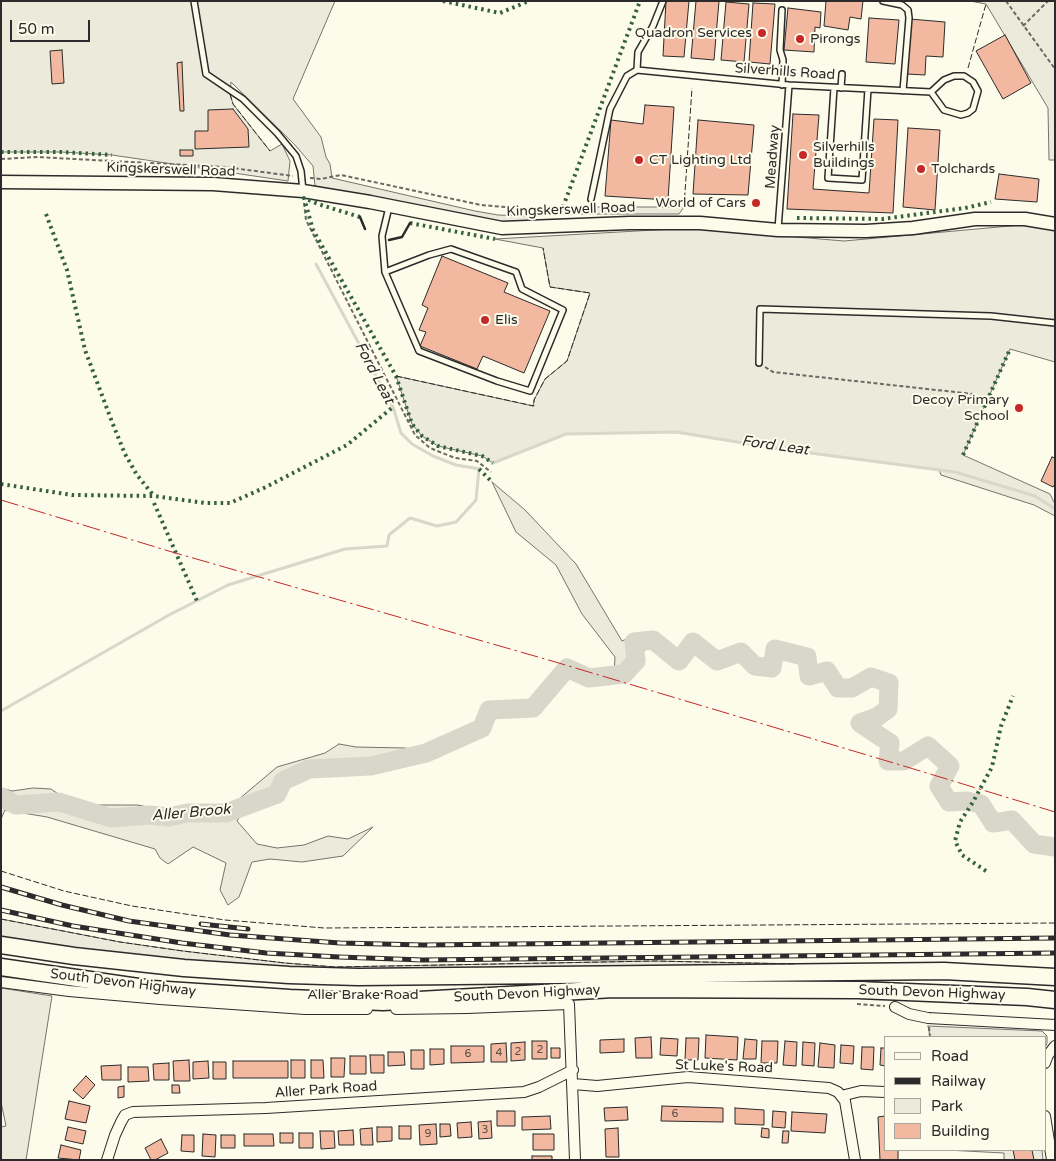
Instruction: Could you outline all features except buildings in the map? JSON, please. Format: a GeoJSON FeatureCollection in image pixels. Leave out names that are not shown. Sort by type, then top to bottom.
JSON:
{"type":"FeatureCollection","features":[{"type":"Feature","properties":{"kind":"highway","name":"South Devon Highway"},"geometry":{"type":"LineString","coordinates":[[1,946],[184,968],[348,977],[944,971],[1055,976]]}},
{"type":"Feature","properties":{"kind":"highway","name":"South Devon Highway"},"geometry":{"type":"LineString","coordinates":[[1,967],[152,989],[290,998],[374,1001],[614,988],[858,990],[1055,1000]]}},
{"type":"Feature","properties":{"kind":"street","name":"Kingskerswell Road"},"geometry":{"type":"LineString","coordinates":[[1,182],[212,184],[303,191],[502,228],[630,223],[700,223],[778,230],[866,231],[913,228],[976,219],[1025,219],[1055,224]]}},
{"type":"Feature","properties":{"kind":"street","name":"Aller Brake Road"},"geometry":{"type":"LineString","coordinates":[[1,982],[69,992],[305,1009],[467,1008],[569,1004],[575,1160]]}},
{"type":"Feature","properties":{"kind":"street"},"geometry":{"type":"LineString","coordinates":[[895,1007],[909,1014],[928,1018],[1055,1025]]}},
{"type":"Feature","properties":{"kind":"street"},"geometry":{"type":"LineString","coordinates":[[1046,1060],[1055,1046]]}},
{"type":"Feature","properties":{"kind":"street","name":"Aller Park Road"},"geometry":{"type":"LineString","coordinates":[[107,1160],[121,1122],[125,1116],[132,1112],[266,1108],[524,1092],[539,1087],[573,1070]]}},
{"type":"Feature","properties":{"kind":"street","name":"St Luke's Road"},"geometry":{"type":"LineString","coordinates":[[573,1084],[597,1086],[671,1078],[697,1078],[829,1088],[838,1092],[841,1096]]}},
{"type":"Feature","properties":{"kind":"street"},"geometry":{"type":"LineString","coordinates":[[855,1160],[845,1101],[841,1096],[860,1091],[884,1092]]}},
{"type":"Feature","properties":{"kind":"street"},"geometry":{"type":"LineString","coordinates":[[1046,1121],[1052,1160]]}},
{"type":"Feature","properties":{"kind":"lane"},"geometry":{"type":"LineString","coordinates":[[194,1],[206,74],[243,99],[282,138],[296,156],[301,171],[303,191]]}},
{"type":"Feature","properties":{"kind":"lane"},"geometry":{"type":"LineString","coordinates":[[590,200],[610,109],[627,76],[637,70],[638,52],[653,26],[664,1]]}},
{"type":"Feature","properties":{"kind":"lane"},"geometry":{"type":"LineString","coordinates":[[883,1],[902,4],[908,10],[903,91]]}},
{"type":"Feature","properties":{"kind":"lane"},"geometry":{"type":"LineString","coordinates":[[782,10],[780,50],[783,60],[782,85]]}},
{"type":"Feature","properties":{"kind":"lane","name":"Silverhills Road"},"geometry":{"type":"LineString","coordinates":[[637,70],[782,85],[931,92]]}},
{"type":"Feature","properties":{"kind":"lane"},"geometry":{"type":"LineString","coordinates":[[841,88],[842,74]]}},
{"type":"Feature","properties":{"kind":"lane"},"geometry":{"type":"LineString","coordinates":[[954,76],[964,76],[973,82],[978,91],[973,108],[968,113],[961,115],[944,110],[931,92],[944,80],[954,76]]}},
{"type":"Feature","properties":{"kind":"lane","name":"Meadway"},"geometry":{"type":"LineString","coordinates":[[778,230],[789,85]]}},
{"type":"Feature","properties":{"kind":"lane"},"geometry":{"type":"LineString","coordinates":[[834,88],[828,178],[862,180],[868,89]]}},
{"type":"Feature","properties":{"kind":"lane"},"geometry":{"type":"LineString","coordinates":[[384,272],[451,249],[516,272],[522,289],[563,310],[530,390],[497,381],[419,351],[384,272],[382,236],[389,206]]}},
{"type":"Feature","properties":{"kind":"lane"},"geometry":{"type":"LineString","coordinates":[[759,363],[760,308],[991,316],[1055,323]]}},
{"type":"Feature","properties":{"kind":"path"},"geometry":{"type":"LineString","coordinates":[[1006,1],[1055,70]]}},
{"type":"Feature","properties":{"kind":"path"},"geometry":{"type":"LineString","coordinates":[[1023,26],[1048,1]]}},
{"type":"Feature","properties":{"kind":"path"},"geometry":{"type":"LineString","coordinates":[[303,191],[306,220],[415,435],[430,448],[455,458],[477,461],[491,472]]}},
{"type":"Feature","properties":{"kind":"path"},"geometry":{"type":"LineString","coordinates":[[759,363],[772,372],[973,394]]}},
{"type":"Feature","properties":{"kind":"green space"},"geometry":{"type":"Polygon","coordinates":[[[1,1],[335,1],[293,99],[321,137],[326,157],[330,164],[332,178],[475,211],[498,215],[527,216],[535,220],[508,222],[475,218],[315,186],[313,166],[295,145],[231,82],[230,94],[233,104],[270,151],[282,144],[290,161],[288,181],[112,155],[61,152],[1,152],[1,1]]]}},
{"type":"Feature","properties":{"kind":"green space"},"geometry":{"type":"Polygon","coordinates":[[[970,1],[1055,1],[1055,160],[1049,160],[1048,108],[986,4],[970,1]]]}},
{"type":"Feature","properties":{"kind":"green space"},"geometry":{"type":"Polygon","coordinates":[[[563,207],[684,207],[679,214],[563,214],[563,207]]]}},
{"type":"Feature","properties":{"kind":"green space"},"geometry":{"type":"Polygon","coordinates":[[[1021,225],[1055,229],[1055,362],[1010,349],[963,455],[1050,494],[1055,504],[1055,516],[1034,505],[941,475],[939,470],[780,449],[676,432],[566,434],[493,463],[482,456],[438,446],[422,436],[412,424],[396,376],[533,406],[534,400],[545,379],[567,361],[590,293],[550,287],[543,248],[495,239],[690,228],[844,241],[1021,225]]]}},
{"type":"Feature","properties":{"kind":"green space"},"geometry":{"type":"Polygon","coordinates":[[[492,482],[525,510],[576,564],[622,641],[638,634],[653,640],[643,652],[639,669],[627,679],[614,675],[615,657],[582,614],[556,565],[516,532],[492,482]]]}},
{"type":"Feature","properties":{"kind":"green space"},"geometry":{"type":"Polygon","coordinates":[[[339,744],[356,747],[405,748],[426,753],[371,766],[309,769],[283,781],[274,793],[245,808],[237,821],[257,844],[277,848],[304,845],[328,836],[348,839],[373,827],[343,856],[302,862],[270,859],[252,862],[239,897],[228,905],[220,890],[226,863],[193,847],[168,864],[160,858],[155,849],[47,817],[5,810],[1,819],[1,788],[12,791],[33,788],[51,789],[64,798],[95,805],[137,805],[175,812],[232,805],[277,767],[325,753],[339,744]]]}},
{"type":"Feature","properties":{"kind":"green space"},"geometry":{"type":"Polygon","coordinates":[[[1,919],[120,942],[285,963],[335,967],[655,961],[957,965],[1055,969],[1055,979],[184,970],[1,940],[1,919]]]}},
{"type":"Feature","properties":{"kind":"green space"},"geometry":{"type":"Polygon","coordinates":[[[1,988],[52,996],[26,1160],[1,1160],[1,1127],[6,1126],[1,1102],[1,988]]]}},
{"type":"Feature","properties":{"kind":"green space"},"geometry":{"type":"Polygon","coordinates":[[[928,1026],[1042,1031],[1047,1036],[1047,1043],[1046,1046],[1046,1036],[930,1036],[928,1026]]]}},
{"type":"Feature","properties":{"kind":"green space"},"geometry":{"type":"Polygon","coordinates":[[[965,1151],[1042,1151],[1043,1160],[1004,1160],[1004,1153],[965,1151]]]}},
{"type":"Feature","properties":{"kind":"waterway","name":"Ford Leat"},"geometry":{"type":"LineString","coordinates":[[316,264],[393,407],[401,433],[412,444],[433,456],[456,465],[480,469]]}},
{"type":"Feature","properties":{"kind":"waterway","name":"Ford Leat"},"geometry":{"type":"LineString","coordinates":[[493,463],[566,434],[676,432],[780,449],[955,472],[1035,496],[1055,509]]}},
{"type":"Feature","properties":{"kind":"waterway"},"geometry":{"type":"LineString","coordinates":[[1,711],[169,615],[228,585],[345,549],[387,546],[389,535],[410,518],[437,526],[456,522],[476,500],[479,469]]}},
{"type":"Feature","properties":{"kind":"waterway","name":"Aller Brook"},"geometry":{"type":"LineString","coordinates":[[1,797],[16,805],[59,802],[111,818],[150,815],[169,817],[187,813],[226,813],[277,794],[283,781],[309,769],[371,766],[426,753],[482,728],[489,710],[533,708],[567,668],[589,678],[624,674],[636,661],[634,642],[653,640],[679,661],[693,642],[717,661],[741,652],[755,666],[772,668],[775,649],[807,657],[809,676],[827,671],[838,688],[852,688],[871,677],[889,683],[888,709],[877,717],[860,723],[890,743],[888,761],[904,761],[928,746],[950,766],[939,786],[949,802],[967,801],[981,804],[993,823],[1012,820],[1034,844],[1055,847]]}},
{"type":"Feature","properties":{"kind":"railway"},"geometry":{"type":"LineString","coordinates":[[1,887],[62,905],[129,921],[230,935],[340,943],[424,945],[1055,938]]}},
{"type":"Feature","properties":{"kind":"railway"},"geometry":{"type":"LineString","coordinates":[[1,910],[73,926],[182,943],[266,953],[339,957],[423,960],[1055,953]]}},
{"type":"Feature","properties":{"kind":"railway"},"geometry":{"type":"LineString","coordinates":[[201,924],[248,929]]}},
{"type":"Feature","properties":{"kind":"hedge"},"geometry":{"type":"LineString","coordinates":[[443,1],[500,13],[529,1]]}},
{"type":"Feature","properties":{"kind":"hedge"},"geometry":{"type":"LineString","coordinates":[[563,207],[640,1]]}},
{"type":"Feature","properties":{"kind":"hedge"},"geometry":{"type":"LineString","coordinates":[[1,152],[61,152],[112,155]]}},
{"type":"Feature","properties":{"kind":"hedge"},"geometry":{"type":"LineString","coordinates":[[360,217],[304,198],[313,230],[396,376],[412,424],[422,436],[438,446],[482,456],[493,463]]}},
{"type":"Feature","properties":{"kind":"hedge"},"geometry":{"type":"LineString","coordinates":[[797,218],[882,219],[965,208],[991,202]]}},
{"type":"Feature","properties":{"kind":"hedge"},"geometry":{"type":"LineString","coordinates":[[46,214],[67,270],[85,350],[112,422],[125,454],[137,475],[154,496]]}},
{"type":"Feature","properties":{"kind":"hedge"},"geometry":{"type":"LineString","coordinates":[[410,223],[495,239]]}},
{"type":"Feature","properties":{"kind":"hedge"},"geometry":{"type":"LineString","coordinates":[[963,455],[1010,349]]}},
{"type":"Feature","properties":{"kind":"hedge"},"geometry":{"type":"LineString","coordinates":[[1,484],[72,495],[154,496],[205,503],[230,503],[266,487],[347,445],[393,407]]}},
{"type":"Feature","properties":{"kind":"hedge"},"geometry":{"type":"LineString","coordinates":[[479,469],[492,482]]}},
{"type":"Feature","properties":{"kind":"hedge"},"geometry":{"type":"LineString","coordinates":[[154,503],[197,601]]}},
{"type":"Feature","properties":{"kind":"hedge"},"geometry":{"type":"LineString","coordinates":[[986,871],[962,855],[955,841],[960,822],[992,767],[1001,726],[1013,696]]}},
{"type":"Feature","properties":{"kind":"fence"},"geometry":{"type":"LineString","coordinates":[[968,68],[986,4]]}},
{"type":"Feature","properties":{"kind":"fence"},"geometry":{"type":"LineString","coordinates":[[684,207],[692,88]]}},
{"type":"Feature","properties":{"kind":"fence"},"geometry":{"type":"LineString","coordinates":[[230,94],[233,104],[270,151]]}},
{"type":"Feature","properties":{"kind":"fence"},"geometry":{"type":"LineString","coordinates":[[396,376],[534,406],[534,400],[545,379],[567,361],[590,293],[550,287],[543,248]]}},
{"type":"Feature","properties":{"kind":"fence"},"geometry":{"type":"LineString","coordinates":[[1,871],[64,891],[132,906],[225,920],[324,928],[1055,923]]}},
{"type":"Feature","properties":{"kind":"fence"},"geometry":{"type":"LineString","coordinates":[[1,919],[120,942],[285,963],[335,967],[655,961],[795,964]]}},
{"type":"Feature","properties":{"kind":"wall"},"geometry":{"type":"LineString","coordinates":[[360,217],[365,229]]}},
{"type":"Feature","properties":{"kind":"wall"},"geometry":{"type":"LineString","coordinates":[[389,240],[402,237],[410,223]]}},
{"type":"Feature","properties":{"kind":"power"},"geometry":{"type":"LineString","coordinates":[[1,500],[172,552],[552,661],[1055,812]]}},
{"type":"Feature","properties":{"kind":"place","name":"Quadron Services"},"geometry":{"type":"Point","coordinates":[762,33]}},
{"type":"Feature","properties":{"kind":"place","name":"Pirongs"},"geometry":{"type":"Point","coordinates":[800,39]}},
{"type":"Feature","properties":{"kind":"place","name":"Silverhills Buildings"},"geometry":{"type":"Point","coordinates":[803,155]}},
{"type":"Feature","properties":{"kind":"place","name":"CT Lighting Ltd"},"geometry":{"type":"Point","coordinates":[639,160]}},
{"type":"Feature","properties":{"kind":"place","name":"Tolchards"},"geometry":{"type":"Point","coordinates":[921,169]}},
{"type":"Feature","properties":{"kind":"place","name":"World of Cars"},"geometry":{"type":"Point","coordinates":[756,203]}},
{"type":"Feature","properties":{"kind":"place","name":"Elis"},"geometry":{"type":"Point","coordinates":[485,320]}},
{"type":"Feature","properties":{"kind":"place","name":"Decoy Primary School"},"geometry":{"type":"Point","coordinates":[1019,408]}}]}
